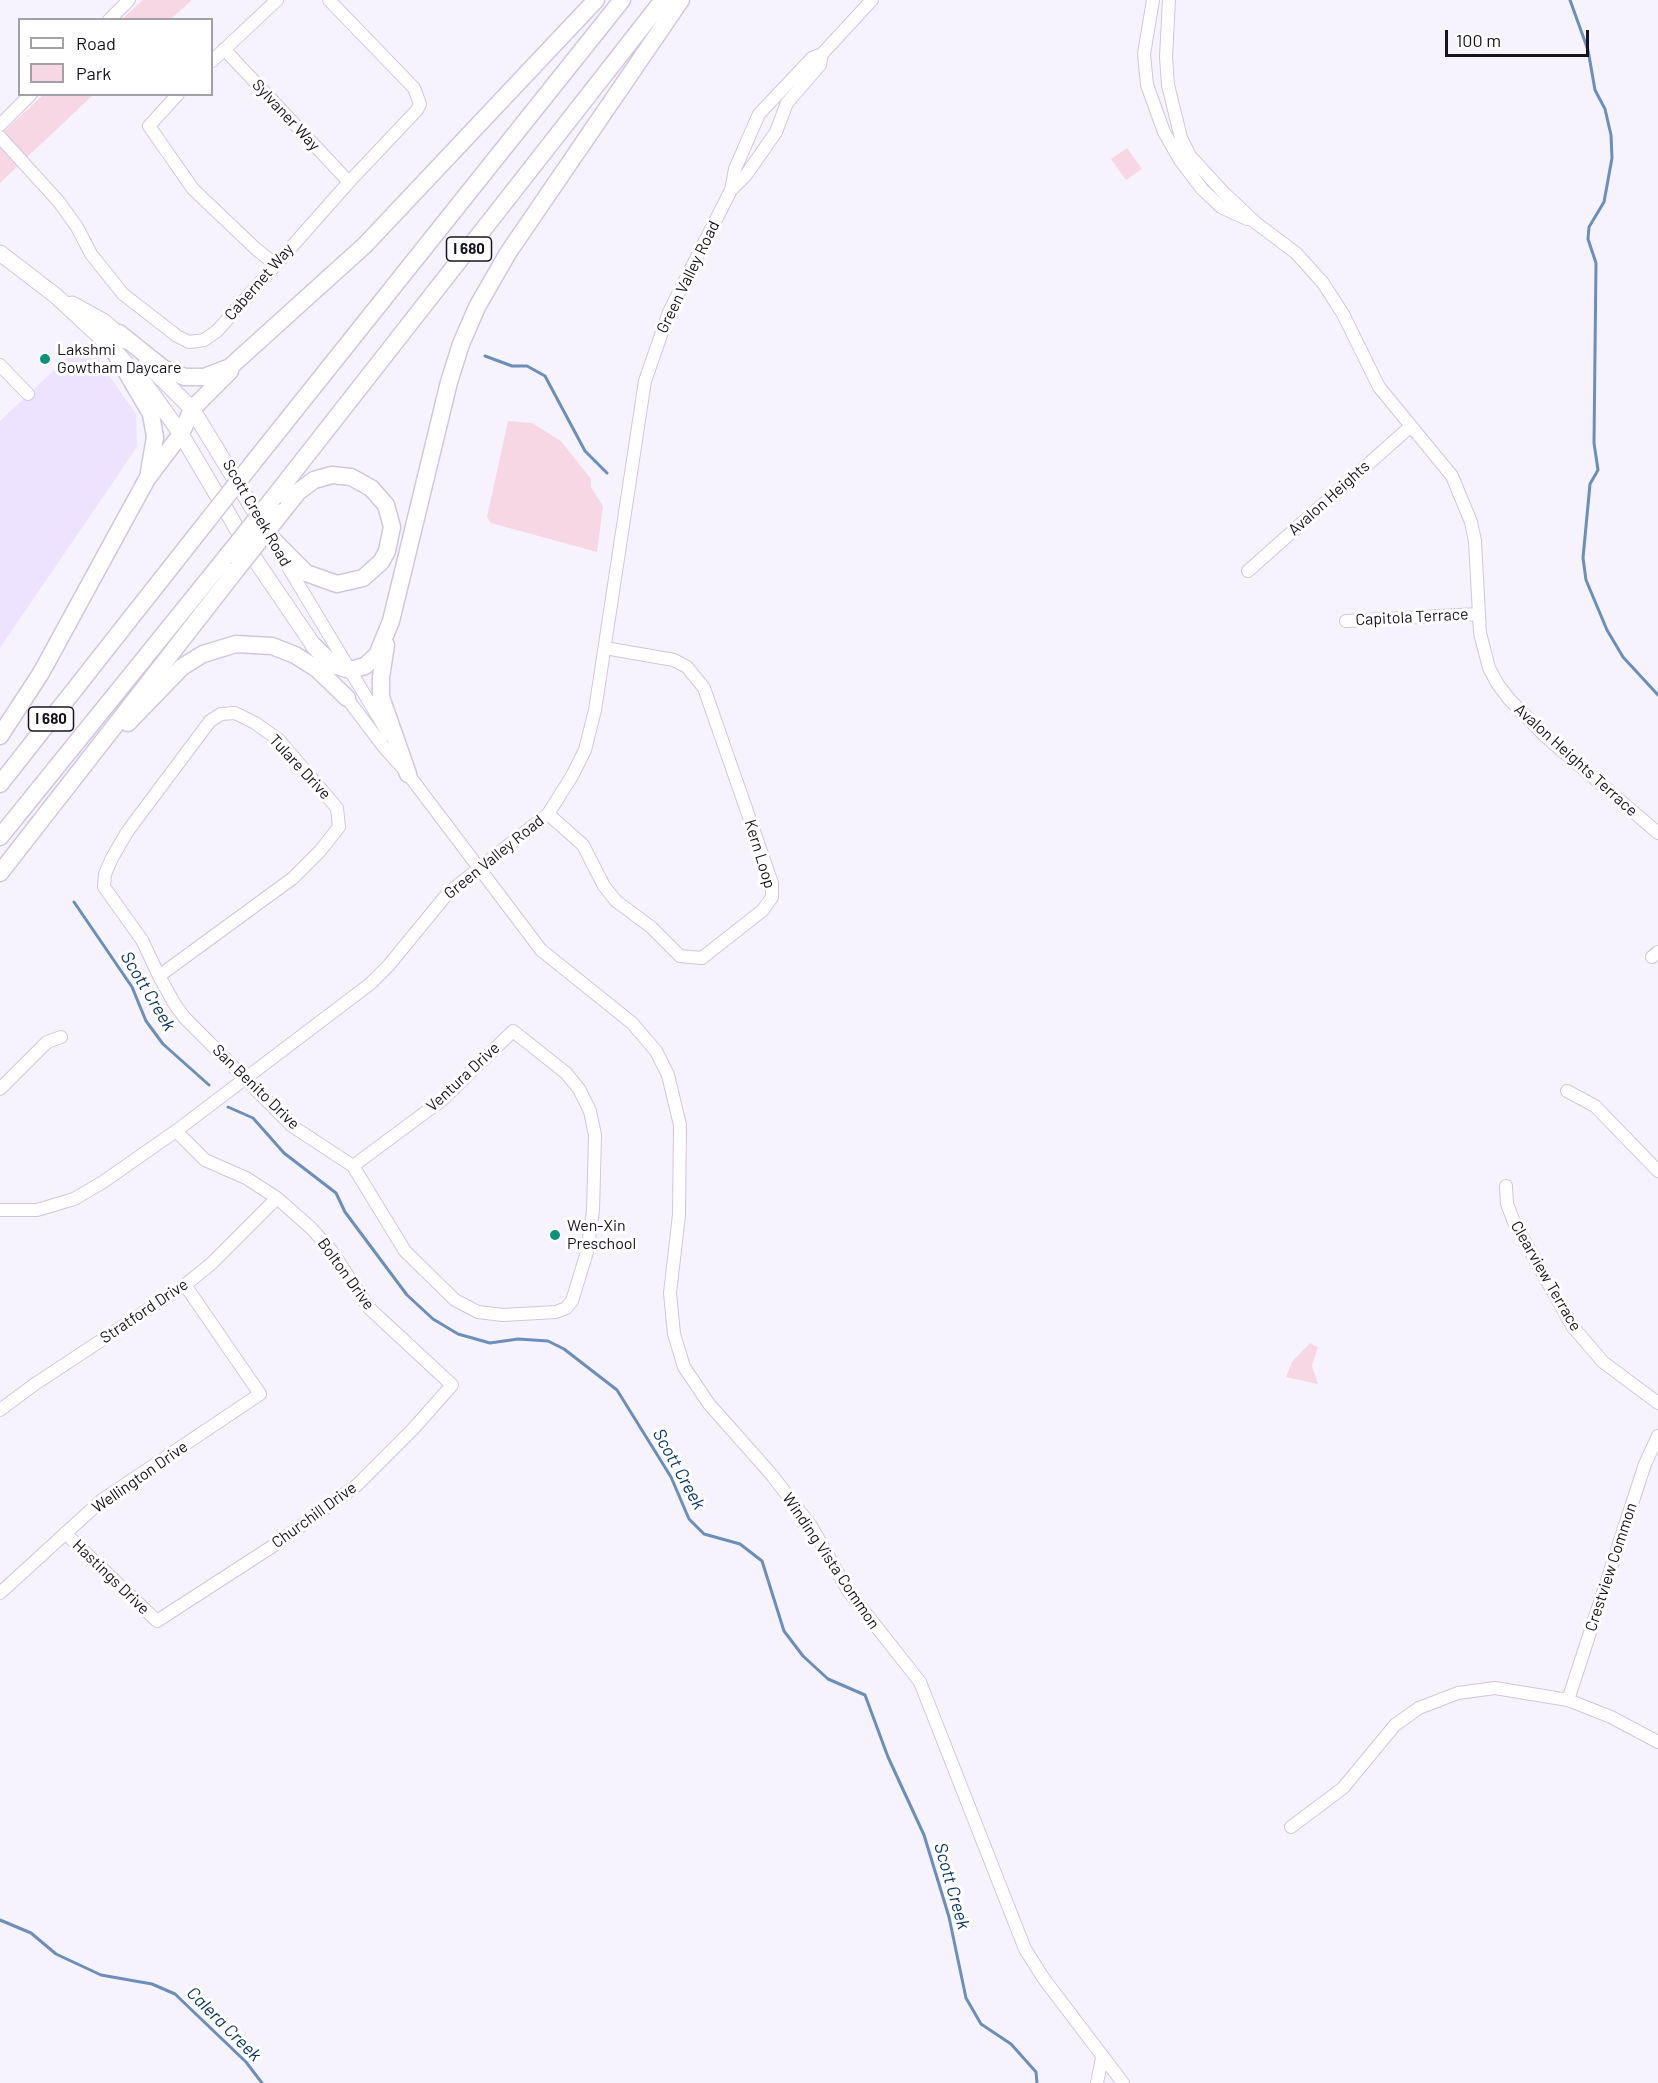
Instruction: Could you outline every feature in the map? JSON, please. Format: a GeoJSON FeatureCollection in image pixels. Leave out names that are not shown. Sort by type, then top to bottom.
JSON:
{"type":"FeatureCollection","features":[{"type":"Feature","properties":{"kind":"highway"},"geometry":{"type":"LineString","coordinates":[[0,736],[41,673],[147,479],[181,434],[192,409],[258,343],[372,238],[596,0]]}},
{"type":"Feature","properties":{"kind":"highway","name":"I 680"},"geometry":{"type":"LineString","coordinates":[[4,762],[206,516],[608,0]]}},
{"type":"Feature","properties":{"kind":"highway","name":"I 680"},"geometry":{"type":"LineString","coordinates":[[249,459],[622,0]]}},
{"type":"Feature","properties":{"kind":"highway","name":"I 680"},"geometry":{"type":"LineString","coordinates":[[278,504],[663,0]]}},
{"type":"Feature","properties":{"kind":"highway"},"geometry":{"type":"LineString","coordinates":[[408,774],[381,697],[381,677],[391,621],[449,382],[461,344],[477,307],[508,253],[681,0]]}},
{"type":"Feature","properties":{"kind":"highway"},"geometry":{"type":"LineString","coordinates":[[119,333],[164,369],[185,377],[204,377],[222,372],[258,343]]}},
{"type":"Feature","properties":{"kind":"highway"},"geometry":{"type":"LineString","coordinates":[[113,349],[151,414],[155,437],[147,479]]}},
{"type":"Feature","properties":{"kind":"highway"},"geometry":{"type":"LineString","coordinates":[[0,873],[54,806],[232,562],[278,504],[314,480],[332,475],[351,477],[371,488],[386,505],[392,527],[387,551],[381,562],[363,578],[337,584],[306,573],[271,538]]}},
{"type":"Feature","properties":{"kind":"highway","name":"I 680"},"geometry":{"type":"LineString","coordinates":[[0,784],[103,655],[169,562]]}},
{"type":"Feature","properties":{"kind":"highway","name":"I 680"},"geometry":{"type":"LineString","coordinates":[[0,837],[108,699],[169,627],[232,562]]}},
{"type":"Feature","properties":{"kind":"highway"},"geometry":{"type":"LineString","coordinates":[[314,646],[333,665],[350,670],[365,666],[377,655],[391,621]]}},
{"type":"Feature","properties":{"kind":"highway"},"geometry":{"type":"LineString","coordinates":[[54,806],[173,674],[193,659],[213,650],[248,644],[283,649],[307,662],[347,698]]}},
{"type":"Feature","properties":{"kind":"main road","name":"Scott Creek Road"},"geometry":{"type":"LineString","coordinates":[[0,253],[56,296],[113,349],[146,385],[181,434],[256,561],[314,646]]}},
{"type":"Feature","properties":{"kind":"main road","name":"Scott Creek Road"},"geometry":{"type":"LineString","coordinates":[[56,296],[95,316],[119,333],[140,358],[192,409],[221,452],[271,538]]}},
{"type":"Feature","properties":{"kind":"street"},"geometry":{"type":"LineString","coordinates":[[111,18],[129,0]]}},
{"type":"Feature","properties":{"kind":"street"},"geometry":{"type":"LineString","coordinates":[[213,60],[277,0]]}},
{"type":"Feature","properties":{"kind":"street","name":"Cabernet Way"},"geometry":{"type":"LineString","coordinates":[[0,137],[40,179],[77,226],[91,254],[115,286],[168,329],[189,342],[204,340],[217,331],[420,104],[414,88],[329,0]]}},
{"type":"Feature","properties":{"kind":"street"},"geometry":{"type":"LineString","coordinates":[[731,190],[735,169],[756,118],[812,58],[822,54],[872,0]]}},
{"type":"Feature","properties":{"kind":"street","name":"Avalon Heights Terrace"},"geometry":{"type":"LineString","coordinates":[[1153,0],[1144,54],[1147,85],[1164,132],[1180,160],[1221,207],[1256,223]]}},
{"type":"Feature","properties":{"kind":"street","name":"Avalon Heights Terrace"},"geometry":{"type":"LineString","coordinates":[[1169,0],[1166,57],[1168,85],[1181,138],[1207,176],[1256,223],[1296,253],[1323,283],[1343,314],[1379,387],[1452,476],[1471,522],[1475,541],[1478,614],[1483,651],[1489,668],[1509,699],[1546,737],[1658,833]]}},
{"type":"Feature","properties":{"kind":"street","name":"Sylvaner Way"},"geometry":{"type":"LineString","coordinates":[[224,49],[349,182]]}},
{"type":"Feature","properties":{"kind":"street"},"geometry":{"type":"LineString","coordinates":[[731,190],[746,175],[776,132],[783,112],[793,95],[820,65],[822,54]]}},
{"type":"Feature","properties":{"kind":"street"},"geometry":{"type":"LineString","coordinates":[[0,125],[29,96]]}},
{"type":"Feature","properties":{"kind":"street"},"geometry":{"type":"LineString","coordinates":[[176,96],[149,126],[193,189],[275,264]]}},
{"type":"Feature","properties":{"kind":"street"},"geometry":{"type":"LineString","coordinates":[[769,103],[778,102],[783,112]]}},
{"type":"Feature","properties":{"kind":"street"},"geometry":{"type":"LineString","coordinates":[[748,141],[755,149],[766,146]]}},
{"type":"Feature","properties":{"kind":"street","name":"Green Valley Road"},"geometry":{"type":"LineString","coordinates":[[0,1210],[37,1210],[74,1198],[103,1182],[176,1131],[370,984],[389,965],[431,911],[480,868],[548,814],[585,750],[605,648],[645,381],[669,312],[731,190]]}},
{"type":"Feature","properties":{"kind":"street"},"geometry":{"type":"LineString","coordinates":[[0,365],[28,394]]}},
{"type":"Feature","properties":{"kind":"street","name":"Avalon Heights"},"geometry":{"type":"LineString","coordinates":[[1248,571],[1411,426]]}},
{"type":"Feature","properties":{"kind":"street","name":"Scott Creek Road"},"geometry":{"type":"LineString","coordinates":[[271,538],[350,670],[408,774]]}},
{"type":"Feature","properties":{"kind":"street","name":"Capitola Terrace"},"geometry":{"type":"LineString","coordinates":[[1346,621],[1478,614]]}},
{"type":"Feature","properties":{"kind":"street","name":"Scott Creek Road"},"geometry":{"type":"LineString","coordinates":[[314,646],[347,698],[383,746],[408,774],[541,950],[632,1023]]}},
{"type":"Feature","properties":{"kind":"street","name":"Kern Loop"},"geometry":{"type":"LineString","coordinates":[[548,814],[583,845],[604,886],[616,901],[651,927],[680,956],[702,958],[763,910],[772,897],[772,883],[704,688],[687,667],[674,660],[605,648]]}},
{"type":"Feature","properties":{"kind":"street","name":"Tulare Drive"},"geometry":{"type":"LineString","coordinates":[[235,713],[255,723],[279,740],[337,808],[339,827],[320,851],[293,878],[159,976],[142,940],[104,887],[105,874],[128,832],[210,721],[221,714],[235,713]]}},
{"type":"Feature","properties":{"kind":"street","name":"San Benito Drive"},"geometry":{"type":"LineString","coordinates":[[159,976],[184,1017],[292,1126],[353,1166],[405,1251],[455,1300],[478,1312],[503,1316],[556,1312]]}},
{"type":"Feature","properties":{"kind":"street","name":"Winding Vista Common"},"geometry":{"type":"LineString","coordinates":[[632,1023],[656,1050],[668,1074],[678,1114],[679,1215],[670,1293],[674,1334],[684,1367],[709,1404],[771,1474],[811,1526],[849,1592],[920,1683],[1026,1949],[1044,1979],[1102,2058],[1124,2083]]}},
{"type":"Feature","properties":{"kind":"street","name":"Ventura Drive"},"geometry":{"type":"LineString","coordinates":[[353,1166],[442,1100],[513,1030],[566,1073],[579,1089],[590,1111],[595,1135],[593,1211],[587,1252],[572,1301],[566,1308],[556,1312]]}},
{"type":"Feature","properties":{"kind":"street"},"geometry":{"type":"LineString","coordinates":[[0,1089],[47,1042],[61,1037]]}},
{"type":"Feature","properties":{"kind":"street"},"geometry":{"type":"LineString","coordinates":[[1567,1091],[1595,1106],[1658,1171]]}},
{"type":"Feature","properties":{"kind":"street","name":"Bolton Drive"},"geometry":{"type":"LineString","coordinates":[[176,1131],[205,1160],[246,1178],[276,1198],[311,1228],[369,1308],[452,1385]]}},
{"type":"Feature","properties":{"kind":"street","name":"Clearview Terrace"},"geometry":{"type":"LineString","coordinates":[[1506,1186],[1507,1203],[1514,1222],[1573,1327],[1603,1362],[1658,1403]]}},
{"type":"Feature","properties":{"kind":"street","name":"Stratford Drive"},"geometry":{"type":"LineString","coordinates":[[0,1410],[34,1384],[185,1285],[211,1264],[276,1198]]}},
{"type":"Feature","properties":{"kind":"street","name":"Wellington Drive"},"geometry":{"type":"LineString","coordinates":[[0,1593],[102,1500],[260,1394],[185,1285]]}},
{"type":"Feature","properties":{"kind":"street","name":"Churchill Drive"},"geometry":{"type":"LineString","coordinates":[[157,1621],[276,1544],[357,1485],[414,1428],[452,1385]]}},
{"type":"Feature","properties":{"kind":"street","name":"Crestview Common"},"geometry":{"type":"LineString","coordinates":[[1568,1700],[1645,1464],[1658,1436]]}},
{"type":"Feature","properties":{"kind":"street","name":"Hastings Drive"},"geometry":{"type":"LineString","coordinates":[[65,1533],[157,1621]]}},
{"type":"Feature","properties":{"kind":"street"},"geometry":{"type":"LineString","coordinates":[[1291,1827],[1343,1788],[1395,1725],[1435,1701],[1458,1693],[1496,1688],[1568,1700],[1611,1717],[1658,1742]]}},
{"type":"Feature","properties":{"kind":"street"},"geometry":{"type":"LineString","coordinates":[[1097,2083],[1102,2058]]}},
{"type":"Feature","properties":{"kind":"shaded area"},"geometry":{"type":"Polygon","coordinates":[[[83,343],[95,355],[136,414],[137,447],[0,648],[0,421],[83,343]]]}},
{"type":"Feature","properties":{"kind":"green space"},"geometry":{"type":"Polygon","coordinates":[[[143,0],[192,0],[172,18],[123,18],[143,0]]]}},
{"type":"Feature","properties":{"kind":"green space"},"geometry":{"type":"Polygon","coordinates":[[[42,96],[92,96],[0,183],[0,135],[42,96]]]}},
{"type":"Feature","properties":{"kind":"green space"},"geometry":{"type":"Polygon","coordinates":[[[1127,148],[1142,169],[1126,180],[1111,159],[1127,148]]]}},
{"type":"Feature","properties":{"kind":"green space"},"geometry":{"type":"Polygon","coordinates":[[[508,421],[532,423],[561,441],[591,479],[591,487],[603,506],[597,552],[491,523],[487,517],[508,421]]]}},
{"type":"Feature","properties":{"kind":"green space"},"geometry":{"type":"Polygon","coordinates":[[[1310,1343],[1318,1347],[1312,1366],[1318,1384],[1286,1377],[1292,1362],[1310,1343]]]}},
{"type":"Feature","properties":{"kind":"waterway"},"geometry":{"type":"LineString","coordinates":[[1570,0],[1588,50],[1595,90],[1605,109],[1611,135],[1612,158],[1604,202],[1589,227],[1588,239],[1596,263],[1594,443],[1598,470],[1590,484],[1583,558],[1586,580],[1607,630],[1623,657],[1658,695]]}},
{"type":"Feature","properties":{"kind":"waterway"},"geometry":{"type":"LineString","coordinates":[[485,356],[512,366],[527,366],[545,376],[585,451],[607,473]]}},
{"type":"Feature","properties":{"kind":"waterway","name":"Scott Creek"},"geometry":{"type":"LineString","coordinates":[[74,902],[132,987],[146,1021],[163,1044],[209,1085]]}},
{"type":"Feature","properties":{"kind":"waterway","name":"Scott Creek"},"geometry":{"type":"LineString","coordinates":[[228,1107],[253,1118],[284,1153],[336,1193],[345,1212],[407,1295],[433,1319],[458,1334],[490,1343],[518,1339],[548,1341],[564,1349],[617,1390],[671,1477],[689,1519],[704,1534],[740,1544],[762,1561],[784,1631],[803,1656],[828,1679],[865,1695],[888,1757],[924,1835],[949,1917],[966,1998],[981,2024],[1011,2044],[1036,2072],[1037,2083]]}},
{"type":"Feature","properties":{"kind":"waterway","name":"Calera Creek"},"geometry":{"type":"LineString","coordinates":[[0,1920],[31,1933],[56,1954],[101,1975],[152,1984],[175,1994],[246,2062],[262,2083]]}},
{"type":"Feature","properties":{"kind":"place","name":"Lakshmi Gowtham Daycare"},"geometry":{"type":"Point","coordinates":[45,359]}},
{"type":"Feature","properties":{"kind":"place","name":"Wen-Xin Preschool"},"geometry":{"type":"Point","coordinates":[555,1235]}}]}
